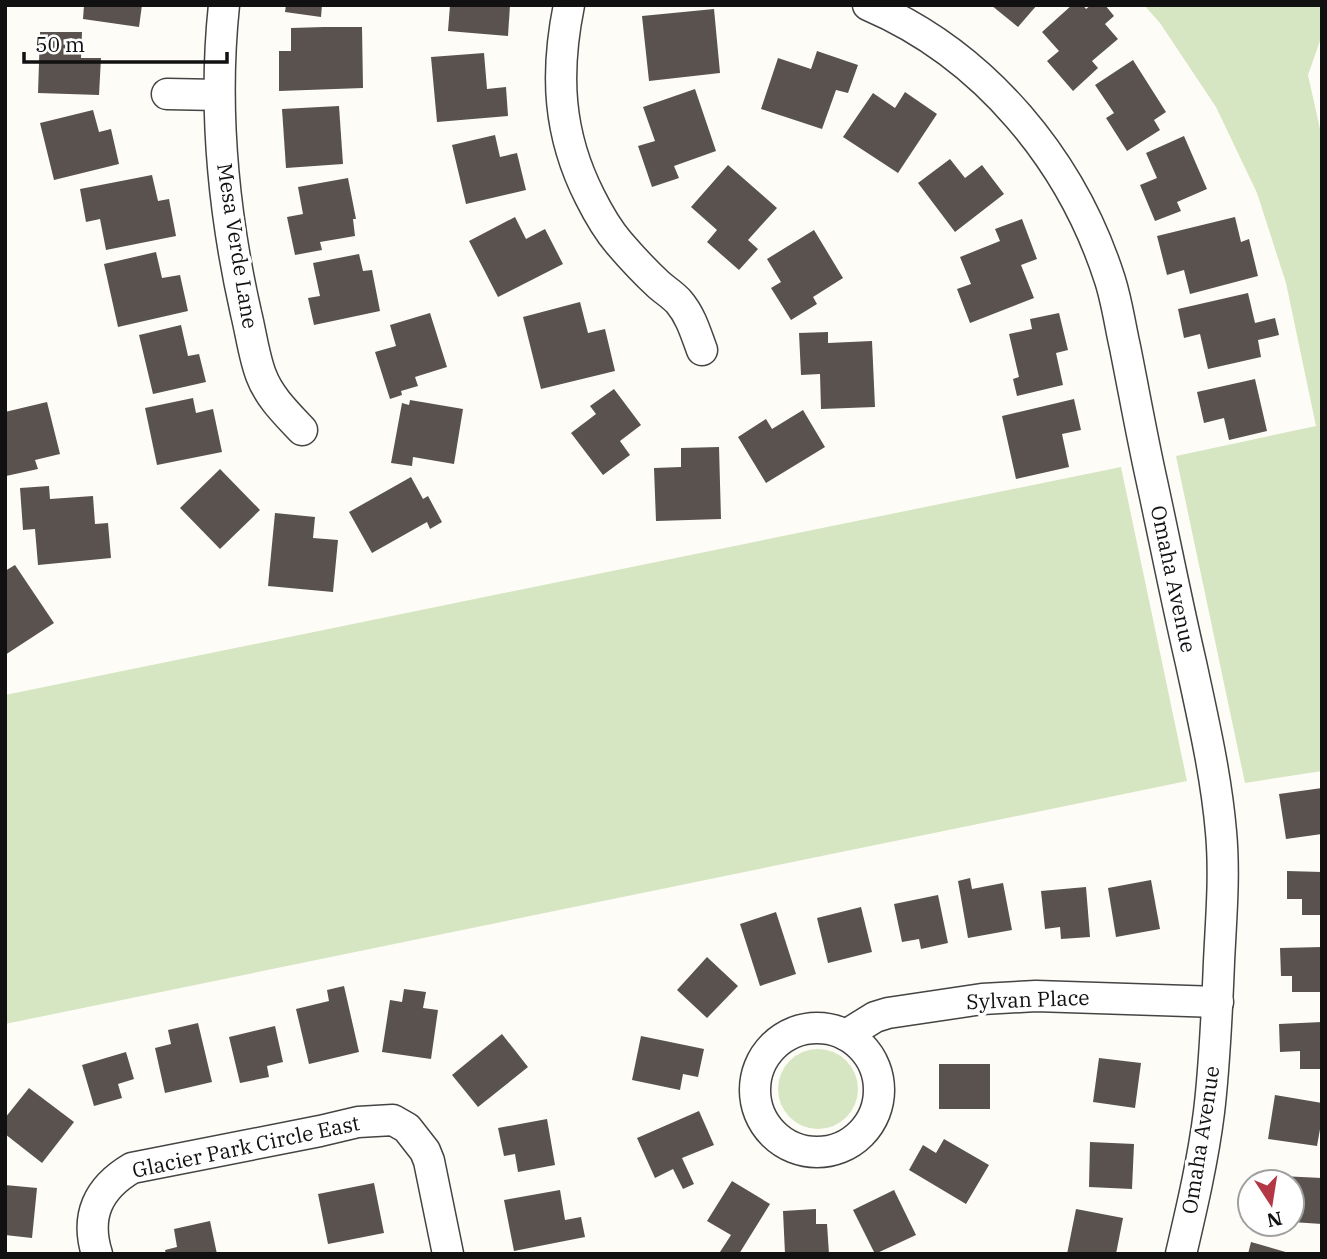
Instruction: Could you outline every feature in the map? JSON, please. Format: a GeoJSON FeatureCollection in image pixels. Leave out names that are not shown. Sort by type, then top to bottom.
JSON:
{"type":"FeatureCollection","features":[{"type":"Feature","properties":{"kind":"street","name":"Mesa Verde Lane"},"geometry":{"type":"LineString","coordinates":[[225,5],[219,95],[225,201],[241,291],[261,376],[281,407],[302,430]]}},
{"type":"Feature","properties":{"kind":"street"},"geometry":{"type":"LineString","coordinates":[[569,5],[560,60],[561,101],[568,140],[579,173],[595,207],[616,240],[679,302],[693,325],[702,351]]}},
{"type":"Feature","properties":{"kind":"street","name":"Omaha Avenue"},"geometry":{"type":"LineString","coordinates":[[868,5],[898,19],[980,77],[1034,134],[1063,177],[1089,225],[1104,262],[1115,301],[1209,744],[1217,794],[1223,865],[1218,1002],[1206,1134],[1181,1254]]}},
{"type":"Feature","properties":{"kind":"street"},"geometry":{"type":"LineString","coordinates":[[167,94],[219,95]]}},
{"type":"Feature","properties":{"kind":"street","name":"Sylvan Place"},"geometry":{"type":"LineString","coordinates":[[846,1035],[875,1017],[888,1013],[982,999],[1063,996],[1218,1002]]}},
{"type":"Feature","properties":{"kind":"street"},"geometry":{"type":"LineString","coordinates":[[819,1028],[846,1035],[864,1049],[878,1079],[878,1102],[870,1123],[854,1140],[834,1150],[812,1152],[787,1145],[767,1127],[760,1115],[755,1088],[762,1061],[770,1050],[792,1033],[819,1028]]}},
{"type":"Feature","properties":{"kind":"street","name":"Glacier Park Circle East"},"geometry":{"type":"LineString","coordinates":[[97,1254],[92,1221],[96,1206],[112,1181],[132,1168],[358,1122],[393,1120],[407,1128],[425,1151],[433,1175],[448,1254]]}},
{"type":"Feature","properties":{"kind":"green space"},"geometry":{"type":"Polygon","coordinates":[[[1144,5],[1322,5],[1322,35],[1308,75],[1322,138],[1322,771],[1245,783],[1176,456],[1316,426],[1286,283],[1257,193],[1216,107],[1160,23],[1144,5]]]}},
{"type":"Feature","properties":{"kind":"green space"},"geometry":{"type":"Polygon","coordinates":[[[1121,467],[1187,781],[5,1024],[5,695],[1121,467]]]}},
{"type":"Feature","properties":{"kind":"green space"},"geometry":{"type":"Polygon","coordinates":[[[818,1049],[833,1052],[846,1061],[855,1074],[858,1089],[855,1104],[846,1117],[833,1126],[818,1129],[803,1126],[790,1117],[781,1104],[778,1089],[781,1074],[790,1061],[803,1052],[818,1049]]]}},
{"type":"Feature","properties":{"kind":"building"},"geometry":{"type":"Polygon","coordinates":[[[84,5],[142,5],[139,27],[83,19],[84,5]]]}},
{"type":"Feature","properties":{"kind":"building"},"geometry":{"type":"Polygon","coordinates":[[[286,5],[322,5],[321,17],[285,12],[286,5]]]}},
{"type":"Feature","properties":{"kind":"building"},"geometry":{"type":"Polygon","coordinates":[[[450,5],[510,5],[508,36],[448,31],[450,5]]]}},
{"type":"Feature","properties":{"kind":"building"},"geometry":{"type":"Polygon","coordinates":[[[991,5],[1037,5],[1018,27],[991,5]]]}},
{"type":"Feature","properties":{"kind":"building"},"geometry":{"type":"Polygon","coordinates":[[[1072,5],[1083,5],[1086,9],[1091,5],[1105,5],[1114,16],[1105,24],[1118,39],[1092,61],[1098,68],[1073,91],[1047,61],[1059,51],[1042,32],[1072,5]]]}},
{"type":"Feature","properties":{"kind":"building"},"geometry":{"type":"Polygon","coordinates":[[[714,9],[720,73],[649,81],[642,16],[714,9]]]}},
{"type":"Feature","properties":{"kind":"building"},"geometry":{"type":"Polygon","coordinates":[[[362,27],[363,88],[279,91],[279,51],[291,51],[291,28],[362,27]]]}},
{"type":"Feature","properties":{"kind":"building"},"geometry":{"type":"Polygon","coordinates":[[[40,32],[82,32],[81,58],[101,58],[99,95],[38,93],[40,32]]]}},
{"type":"Feature","properties":{"kind":"building"},"geometry":{"type":"Polygon","coordinates":[[[817,51],[858,65],[848,93],[836,90],[822,129],[761,109],[778,58],[811,69],[817,51]]]}},
{"type":"Feature","properties":{"kind":"building"},"geometry":{"type":"Polygon","coordinates":[[[484,53],[487,89],[506,87],[508,116],[437,122],[431,57],[484,53]]]}},
{"type":"Feature","properties":{"kind":"building"},"geometry":{"type":"Polygon","coordinates":[[[1133,60],[1166,112],[1154,120],[1160,130],[1127,151],[1106,118],[1114,113],[1095,85],[1133,60]]]}},
{"type":"Feature","properties":{"kind":"building"},"geometry":{"type":"Polygon","coordinates":[[[695,89],[716,151],[674,166],[679,178],[652,187],[638,146],[655,141],[643,107],[695,89]]]}},
{"type":"Feature","properties":{"kind":"building"},"geometry":{"type":"Polygon","coordinates":[[[905,92],[937,114],[898,173],[843,137],[873,93],[895,108],[905,92]]]}},
{"type":"Feature","properties":{"kind":"building"},"geometry":{"type":"Polygon","coordinates":[[[339,106],[343,164],[286,168],[282,109],[339,106]]]}},
{"type":"Feature","properties":{"kind":"building"},"geometry":{"type":"Polygon","coordinates":[[[93,110],[99,132],[111,129],[119,164],[54,180],[40,123],[93,110]]]}},
{"type":"Feature","properties":{"kind":"building"},"geometry":{"type":"Polygon","coordinates":[[[495,135],[500,157],[517,153],[526,190],[466,204],[452,145],[495,135]]]}},
{"type":"Feature","properties":{"kind":"building"},"geometry":{"type":"Polygon","coordinates":[[[1184,136],[1207,189],[1177,202],[1181,211],[1155,221],[1140,185],[1157,178],[1146,153],[1184,136]]]}},
{"type":"Feature","properties":{"kind":"building"},"geometry":{"type":"Polygon","coordinates":[[[950,159],[965,178],[982,165],[1004,194],[955,232],[918,183],[950,159]]]}},
{"type":"Feature","properties":{"kind":"building"},"geometry":{"type":"Polygon","coordinates":[[[728,165],[777,208],[748,240],[758,249],[739,270],[707,242],[717,230],[691,207],[728,165]]]}},
{"type":"Feature","properties":{"kind":"building"},"geometry":{"type":"Polygon","coordinates":[[[152,175],[158,201],[169,199],[176,236],[106,250],[100,219],[86,222],[80,189],[152,175]]]}},
{"type":"Feature","properties":{"kind":"building"},"geometry":{"type":"Polygon","coordinates":[[[348,178],[356,219],[353,219],[355,236],[320,242],[322,250],[295,255],[287,217],[303,214],[298,187],[348,178]]]}},
{"type":"Feature","properties":{"kind":"building"},"geometry":{"type":"Polygon","coordinates":[[[515,217],[526,239],[545,229],[563,264],[498,297],[469,241],[515,217]]]}},
{"type":"Feature","properties":{"kind":"building"},"geometry":{"type":"Polygon","coordinates":[[[1235,217],[1241,242],[1249,239],[1258,276],[1190,294],[1184,270],[1167,275],[1157,236],[1235,217]]]}},
{"type":"Feature","properties":{"kind":"building"},"geometry":{"type":"Polygon","coordinates":[[[1022,219],[1037,259],[1021,265],[1034,298],[970,323],[957,289],[971,284],[960,257],[1000,241],[995,229],[1022,219]]]}},
{"type":"Feature","properties":{"kind":"building"},"geometry":{"type":"Polygon","coordinates":[[[814,230],[843,278],[813,297],[817,304],[791,320],[771,288],[781,282],[767,259],[814,230]]]}},
{"type":"Feature","properties":{"kind":"building"},"geometry":{"type":"Polygon","coordinates":[[[156,252],[162,278],[180,275],[188,311],[118,327],[104,264],[156,252]]]}},
{"type":"Feature","properties":{"kind":"building"},"geometry":{"type":"Polygon","coordinates":[[[359,254],[363,271],[372,270],[380,311],[314,325],[308,298],[320,296],[313,263],[359,254]]]}},
{"type":"Feature","properties":{"kind":"building"},"geometry":{"type":"Polygon","coordinates":[[[1248,293],[1255,323],[1275,318],[1279,335],[1258,340],[1261,357],[1208,369],[1200,334],[1184,338],[1178,309],[1248,293]]]}},
{"type":"Feature","properties":{"kind":"building"},"geometry":{"type":"Polygon","coordinates":[[[580,302],[588,333],[605,329],[615,371],[541,389],[523,317],[580,302]]]}},
{"type":"Feature","properties":{"kind":"building"},"geometry":{"type":"Polygon","coordinates":[[[430,313],[447,367],[415,377],[418,386],[401,391],[402,395],[390,399],[375,352],[396,346],[390,325],[430,313]]]}},
{"type":"Feature","properties":{"kind":"building"},"geometry":{"type":"Polygon","coordinates":[[[1059,313],[1068,350],[1056,353],[1063,385],[1017,396],[1013,379],[1019,377],[1009,334],[1032,329],[1030,319],[1059,313]]]}},
{"type":"Feature","properties":{"kind":"building"},"geometry":{"type":"Polygon","coordinates":[[[181,325],[188,356],[199,354],[206,382],[153,394],[139,335],[181,325]]]}},
{"type":"Feature","properties":{"kind":"building"},"geometry":{"type":"Polygon","coordinates":[[[828,332],[828,343],[872,341],[875,407],[821,409],[820,374],[801,375],[799,333],[828,332]]]}},
{"type":"Feature","properties":{"kind":"building"},"geometry":{"type":"Polygon","coordinates":[[[1255,379],[1267,431],[1229,440],[1224,418],[1204,423],[1197,392],[1255,379]]]}},
{"type":"Feature","properties":{"kind":"building"},"geometry":{"type":"Polygon","coordinates":[[[614,389],[641,425],[620,441],[630,455],[603,475],[571,433],[596,414],[590,406],[614,389]]]}},
{"type":"Feature","properties":{"kind":"building"},"geometry":{"type":"Polygon","coordinates":[[[193,398],[196,413],[213,409],[222,452],[157,465],[145,408],[193,398]]]}},
{"type":"Feature","properties":{"kind":"building"},"geometry":{"type":"Polygon","coordinates":[[[1074,399],[1081,430],[1062,434],[1069,467],[1016,479],[1002,416],[1074,399]]]}},
{"type":"Feature","properties":{"kind":"building"},"geometry":{"type":"Polygon","coordinates":[[[410,400],[463,409],[454,464],[413,457],[412,466],[391,463],[402,403],[409,405],[410,400]]]}},
{"type":"Feature","properties":{"kind":"building"},"geometry":{"type":"Polygon","coordinates":[[[47,402],[60,454],[35,460],[38,469],[6,476],[5,412],[47,402]]]}},
{"type":"Feature","properties":{"kind":"building"},"geometry":{"type":"Polygon","coordinates":[[[803,410],[825,447],[766,483],[738,437],[766,419],[772,429],[803,410]]]}},
{"type":"Feature","properties":{"kind":"building"},"geometry":{"type":"Polygon","coordinates":[[[719,447],[721,519],[656,521],[654,468],[681,467],[681,448],[719,447]]]}},
{"type":"Feature","properties":{"kind":"building"},"geometry":{"type":"Polygon","coordinates":[[[220,469],[260,510],[220,549],[180,508],[220,469]]]}},
{"type":"Feature","properties":{"kind":"building"},"geometry":{"type":"Polygon","coordinates":[[[411,477],[423,499],[428,496],[442,522],[430,529],[427,522],[372,553],[349,512],[411,477]]]}},
{"type":"Feature","properties":{"kind":"building"},"geometry":{"type":"Polygon","coordinates":[[[49,486],[50,499],[93,496],[95,524],[108,523],[111,558],[38,565],[35,529],[23,530],[20,488],[49,486]]]}},
{"type":"Feature","properties":{"kind":"building"},"geometry":{"type":"Polygon","coordinates":[[[275,513],[315,517],[313,538],[338,540],[333,592],[268,586],[275,513]]]}},
{"type":"Feature","properties":{"kind":"building"},"geometry":{"type":"Polygon","coordinates":[[[15,565],[54,623],[5,655],[5,571],[15,565]]]}},
{"type":"Feature","properties":{"kind":"building"},"geometry":{"type":"Polygon","coordinates":[[[1322,788],[1322,834],[1286,839],[1279,794],[1322,788]]]}},
{"type":"Feature","properties":{"kind":"building"},"geometry":{"type":"Polygon","coordinates":[[[1287,871],[1322,872],[1322,915],[1302,915],[1302,899],[1287,899],[1287,871]]]}},
{"type":"Feature","properties":{"kind":"building"},"geometry":{"type":"Polygon","coordinates":[[[970,878],[972,889],[1003,883],[1012,930],[968,938],[958,881],[970,878]]]}},
{"type":"Feature","properties":{"kind":"building"},"geometry":{"type":"Polygon","coordinates":[[[1151,880],[1160,929],[1116,937],[1108,888],[1151,880]]]}},
{"type":"Feature","properties":{"kind":"building"},"geometry":{"type":"Polygon","coordinates":[[[1086,887],[1090,937],[1061,939],[1060,927],[1045,929],[1041,891],[1086,887]]]}},
{"type":"Feature","properties":{"kind":"building"},"geometry":{"type":"Polygon","coordinates":[[[938,895],[948,943],[921,949],[919,939],[902,942],[894,904],[938,895]]]}},
{"type":"Feature","properties":{"kind":"building"},"geometry":{"type":"Polygon","coordinates":[[[861,907],[872,952],[828,963],[817,918],[861,907]]]}},
{"type":"Feature","properties":{"kind":"building"},"geometry":{"type":"Polygon","coordinates":[[[776,912],[796,974],[760,986],[740,924],[776,912]]]}},
{"type":"Feature","properties":{"kind":"building"},"geometry":{"type":"Polygon","coordinates":[[[1322,947],[1322,992],[1292,992],[1292,976],[1281,976],[1280,948],[1322,947]]]}},
{"type":"Feature","properties":{"kind":"building"},"geometry":{"type":"Polygon","coordinates":[[[707,957],[738,986],[707,1018],[677,990],[707,957]]]}},
{"type":"Feature","properties":{"kind":"building"},"geometry":{"type":"Polygon","coordinates":[[[344,986],[359,1052],[309,1064],[296,1009],[329,1001],[327,990],[344,986]]]}},
{"type":"Feature","properties":{"kind":"building"},"geometry":{"type":"Polygon","coordinates":[[[404,989],[426,992],[423,1008],[438,1010],[431,1059],[382,1052],[390,1000],[402,1002],[404,989]]]}},
{"type":"Feature","properties":{"kind":"building"},"geometry":{"type":"Polygon","coordinates":[[[1322,1022],[1322,1069],[1300,1069],[1300,1051],[1280,1052],[1279,1024],[1322,1022]]]}},
{"type":"Feature","properties":{"kind":"building"},"geometry":{"type":"Polygon","coordinates":[[[198,1023],[212,1082],[165,1093],[155,1048],[171,1044],[168,1030],[198,1023]]]}},
{"type":"Feature","properties":{"kind":"building"},"geometry":{"type":"Polygon","coordinates":[[[275,1026],[283,1062],[267,1066],[269,1077],[240,1083],[229,1037],[275,1026]]]}},
{"type":"Feature","properties":{"kind":"building"},"geometry":{"type":"Polygon","coordinates":[[[502,1034],[528,1067],[478,1107],[452,1075],[502,1034]]]}},
{"type":"Feature","properties":{"kind":"building"},"geometry":{"type":"Polygon","coordinates":[[[641,1036],[704,1049],[698,1077],[683,1074],[680,1090],[632,1080],[641,1036]]]}},
{"type":"Feature","properties":{"kind":"building"},"geometry":{"type":"Polygon","coordinates":[[[126,1052],[134,1079],[118,1084],[122,1098],[94,1106],[82,1065],[126,1052]]]}},
{"type":"Feature","properties":{"kind":"building"},"geometry":{"type":"Polygon","coordinates":[[[1099,1058],[1141,1063],[1135,1108],[1093,1102],[1099,1058]]]}},
{"type":"Feature","properties":{"kind":"building"},"geometry":{"type":"Polygon","coordinates":[[[939,1064],[990,1064],[990,1109],[939,1109],[939,1064]]]}},
{"type":"Feature","properties":{"kind":"building"},"geometry":{"type":"Polygon","coordinates":[[[29,1088],[74,1122],[42,1163],[5,1134],[5,1118],[29,1088]]]}},
{"type":"Feature","properties":{"kind":"building"},"geometry":{"type":"Polygon","coordinates":[[[1275,1095],[1322,1103],[1317,1146],[1268,1139],[1275,1095]]]}},
{"type":"Feature","properties":{"kind":"building"},"geometry":{"type":"Polygon","coordinates":[[[699,1111],[714,1145],[682,1158],[694,1184],[683,1189],[673,1169],[655,1178],[637,1138],[699,1111]]]}},
{"type":"Feature","properties":{"kind":"building"},"geometry":{"type":"Polygon","coordinates":[[[547,1119],[555,1165],[518,1172],[515,1154],[504,1156],[498,1128],[547,1119]]]}},
{"type":"Feature","properties":{"kind":"building"},"geometry":{"type":"Polygon","coordinates":[[[944,1139],[989,1165],[966,1204],[909,1170],[923,1145],[936,1153],[944,1139]]]}},
{"type":"Feature","properties":{"kind":"building"},"geometry":{"type":"Polygon","coordinates":[[[1090,1142],[1134,1144],[1132,1189],[1089,1187],[1090,1142]]]}},
{"type":"Feature","properties":{"kind":"building"},"geometry":{"type":"Polygon","coordinates":[[[1306,1177],[1322,1178],[1322,1224],[1306,1223],[1306,1177]]]}},
{"type":"Feature","properties":{"kind":"building"},"geometry":{"type":"Polygon","coordinates":[[[732,1181],[770,1204],[739,1254],[723,1254],[720,1252],[731,1235],[707,1221],[732,1181]]]}},
{"type":"Feature","properties":{"kind":"building"},"geometry":{"type":"Polygon","coordinates":[[[374,1183],[384,1233],[328,1244],[318,1194],[374,1183]]]}},
{"type":"Feature","properties":{"kind":"building"},"geometry":{"type":"Polygon","coordinates":[[[5,1185],[37,1188],[32,1238],[5,1235],[5,1185]]]}},
{"type":"Feature","properties":{"kind":"building"},"geometry":{"type":"Polygon","coordinates":[[[560,1190],[565,1220],[581,1217],[585,1237],[514,1251],[504,1200],[560,1190]]]}},
{"type":"Feature","properties":{"kind":"building"},"geometry":{"type":"Polygon","coordinates":[[[894,1190],[916,1235],[875,1254],[853,1210],[894,1190]]]}},
{"type":"Feature","properties":{"kind":"building"},"geometry":{"type":"Polygon","coordinates":[[[816,1209],[816,1224],[827,1224],[829,1254],[785,1254],[783,1211],[816,1209]]]}},
{"type":"Feature","properties":{"kind":"building"},"geometry":{"type":"Polygon","coordinates":[[[1076,1209],[1123,1218],[1116,1254],[1067,1254],[1076,1209]]]}},
{"type":"Feature","properties":{"kind":"building"},"geometry":{"type":"Polygon","coordinates":[[[210,1221],[217,1254],[166,1254],[165,1250],[177,1247],[174,1229],[210,1221]]]}},
{"type":"Feature","properties":{"kind":"building"},"geometry":{"type":"Polygon","coordinates":[[[1251,1242],[1289,1253],[1289,1254],[1248,1254],[1251,1242]]]}}]}
